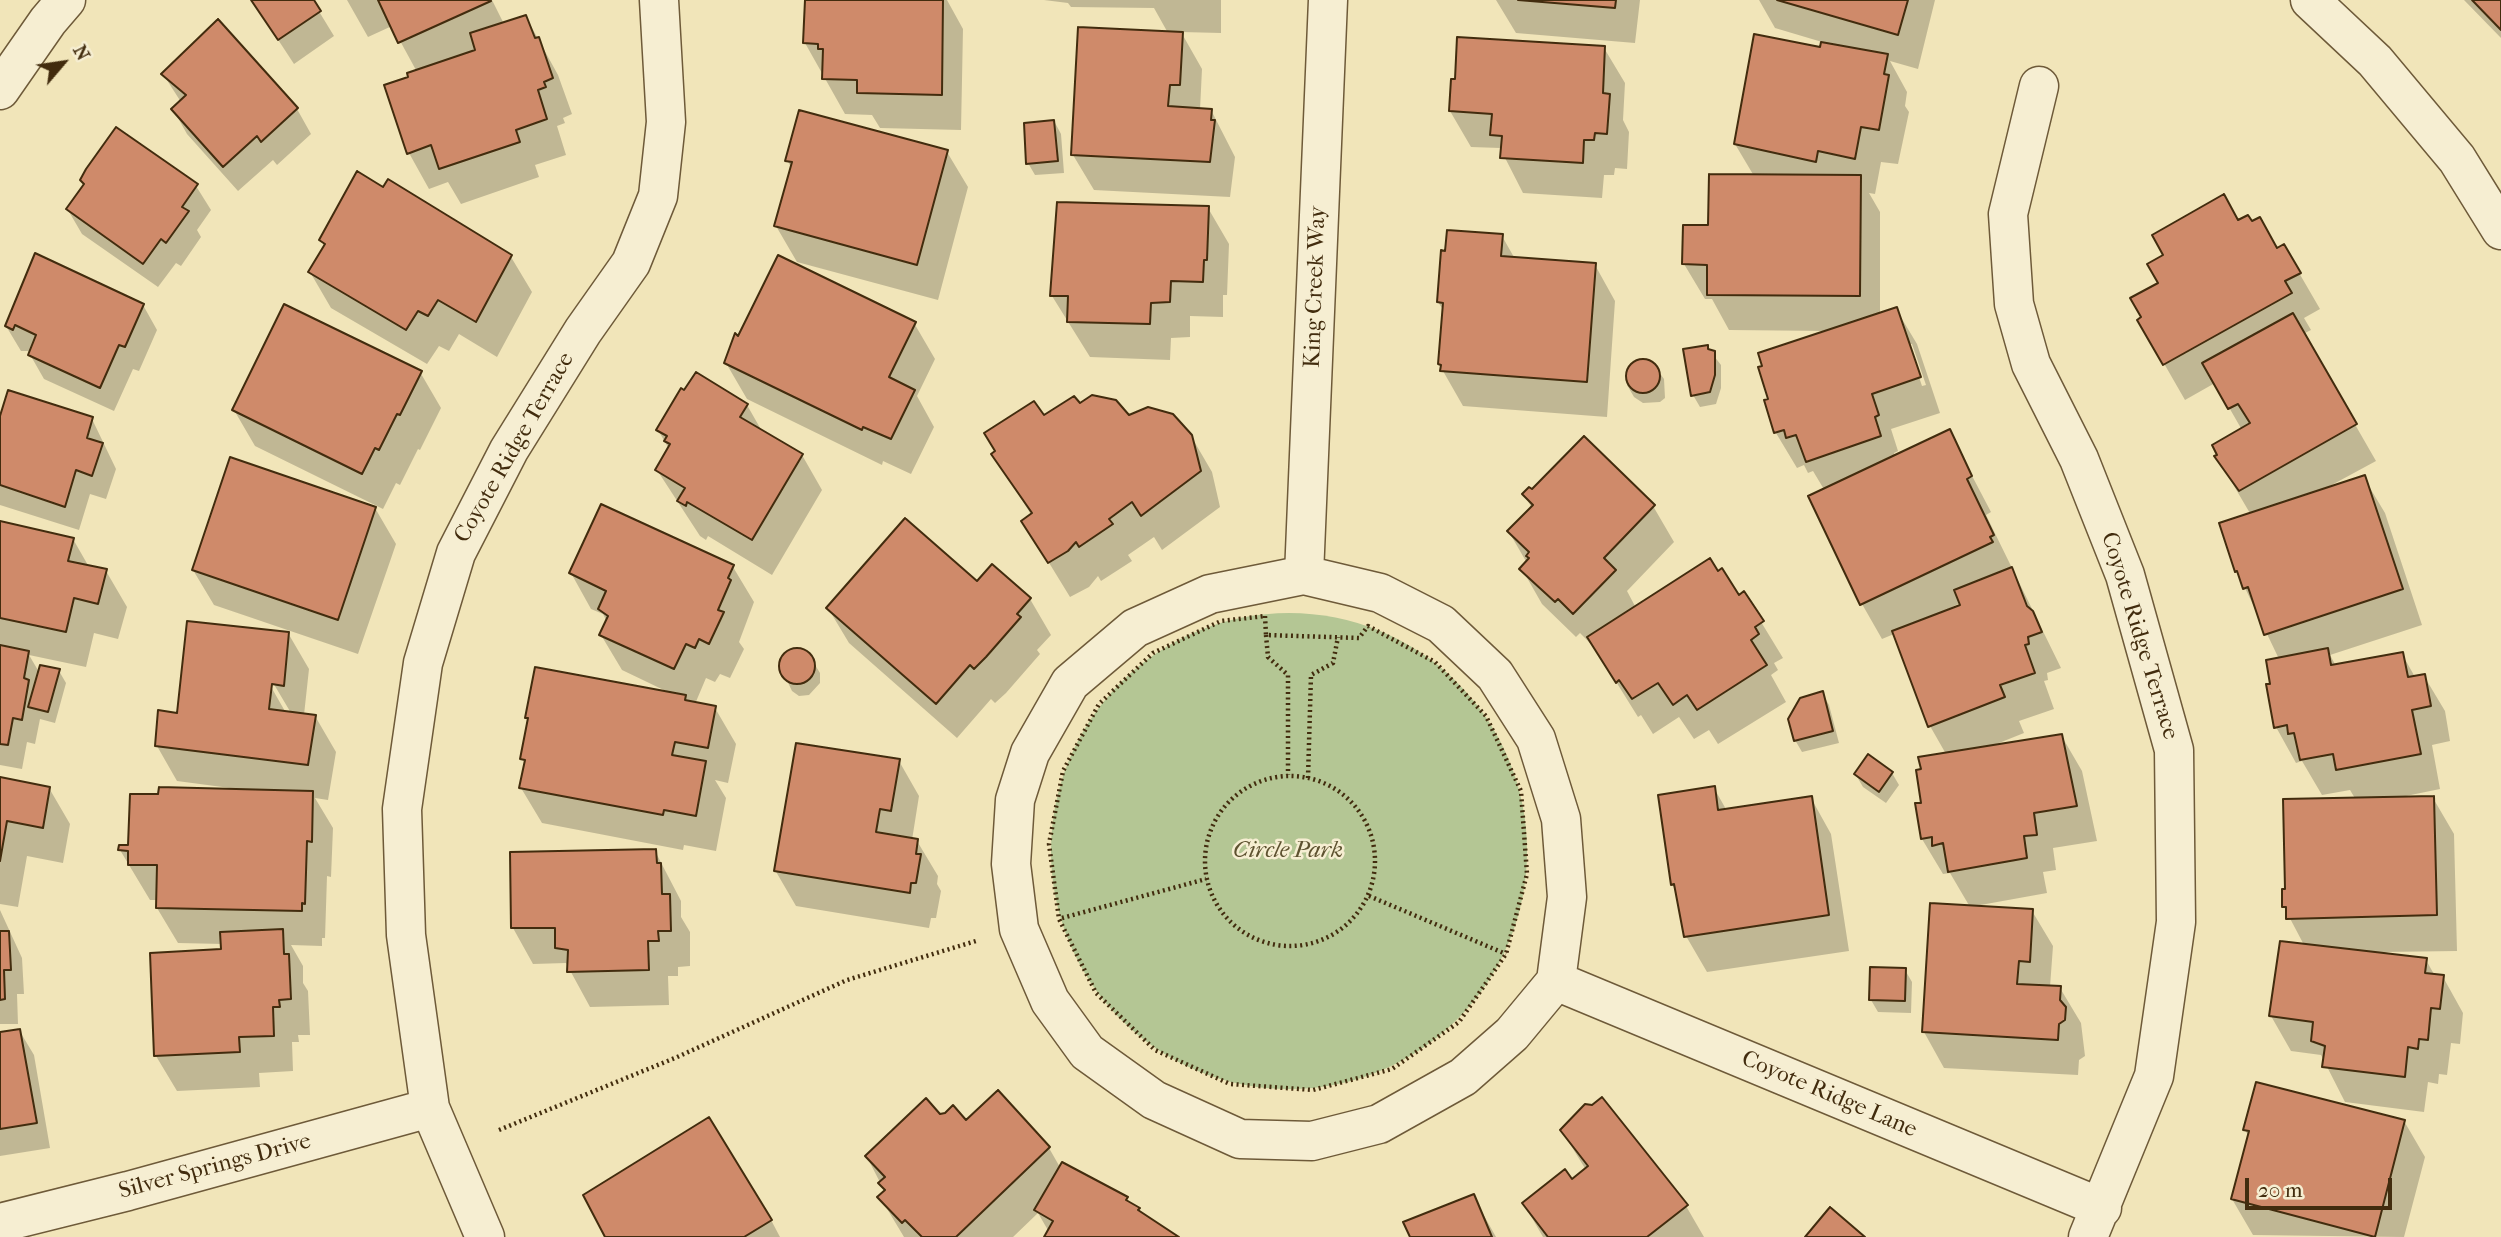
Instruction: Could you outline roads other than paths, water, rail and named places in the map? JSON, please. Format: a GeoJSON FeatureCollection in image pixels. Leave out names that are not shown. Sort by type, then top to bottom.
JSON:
{"type":"FeatureCollection","features":[{"type":"Feature","properties":{"kind":"street"},"geometry":{"type":"LineString","coordinates":[[4,74],[66,0]]}},
{"type":"Feature","properties":{"kind":"street","name":"Coyote Ridge Terrace"},"geometry":{"type":"LineString","coordinates":[[485,1237],[430,1108],[406,935],[402,809],[423,663],[456,553],[509,450],[583,331],[631,263],[658,196],[666,121],[659,0]]}},
{"type":"Feature","properties":{"kind":"street","name":"King Creek Way"},"geometry":{"type":"LineString","coordinates":[[1304,575],[1328,0]]}},
{"type":"Feature","properties":{"kind":"street"},"geometry":{"type":"LineString","coordinates":[[2310,0],[2375,61],[2448,149],[2501,230]]}},
{"type":"Feature","properties":{"kind":"street","name":"Coyote Ridge Terrace"},"geometry":{"type":"LineString","coordinates":[[2039,86],[2008,214],[2014,304],[2031,364],[2079,459],[2125,575],[2174,750],[2176,922],[2154,1076],[2095,1223]]}},
{"type":"Feature","properties":{"kind":"street"},"geometry":{"type":"LineString","coordinates":[[1304,575],[1380,593],[1441,624],[1495,675],[1536,739],[1561,819],[1567,897],[1556,981],[1512,1034],[1463,1077],[1379,1124],[1312,1141],[1240,1139],[1154,1100],[1087,1052],[1050,1001],[1018,929],[1011,864],[1015,800],[1030,753],[1070,683],[1135,628],[1210,594],[1304,575]]}},
{"type":"Feature","properties":{"kind":"street","name":"Coyote Ridge Lane"},"geometry":{"type":"LineString","coordinates":[[1556,981],[2095,1223]]}},
{"type":"Feature","properties":{"kind":"street","name":"Silver Springs Drive"},"geometry":{"type":"LineString","coordinates":[[0,1223],[128,1191],[430,1108]]}},
{"type":"Feature","properties":{"kind":"park label","name":"Circle Park"},"geometry":{"type":"Point","coordinates":[1288,851]}}]}
